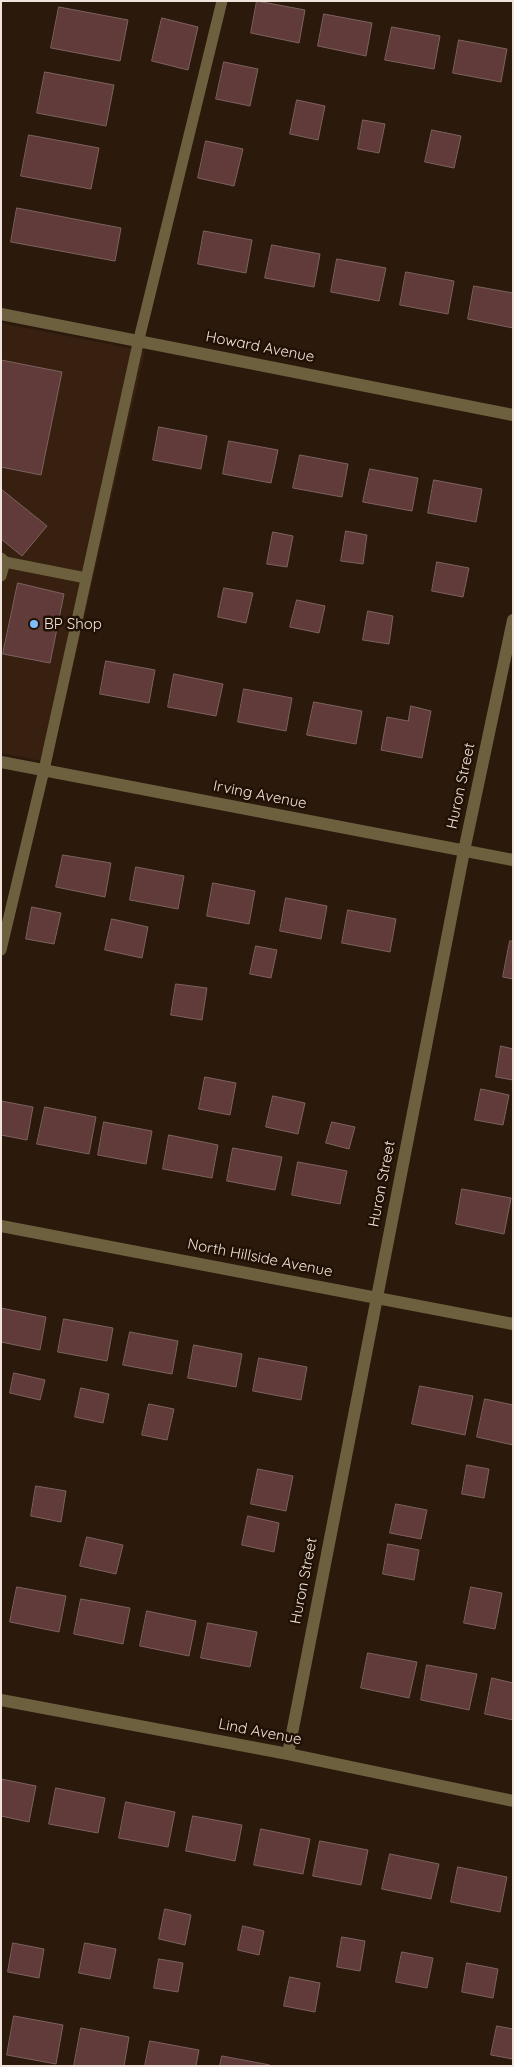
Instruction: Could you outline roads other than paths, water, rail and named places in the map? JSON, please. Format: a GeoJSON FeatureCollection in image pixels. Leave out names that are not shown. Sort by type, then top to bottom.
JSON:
{"type":"FeatureCollection","features":[{"type":"Feature","properties":{"kind":"street","name":"Howard Avenue"},"geometry":{"type":"LineString","coordinates":[[1,314],[139,339],[513,415]]}},
{"type":"Feature","properties":{"kind":"street","name":"Huron Street"},"geometry":{"type":"LineString","coordinates":[[288,1754],[464,851],[513,620]]}},
{"type":"Feature","properties":{"kind":"street","name":"Irving Avenue"},"geometry":{"type":"LineString","coordinates":[[1,762],[513,860]]}},
{"type":"Feature","properties":{"kind":"street","name":"North Hillside Avenue"},"geometry":{"type":"LineString","coordinates":[[1,1226],[513,1324]]}},
{"type":"Feature","properties":{"kind":"street","name":"Lind Avenue"},"geometry":{"type":"LineString","coordinates":[[1,1700],[288,1754],[513,1801]]}},
{"type":"Feature","properties":{"kind":"lane"},"geometry":{"type":"LineString","coordinates":[[1,950],[44,770],[139,339],[222,1]]}},
{"type":"Feature","properties":{"kind":"lane"},"geometry":{"type":"LineString","coordinates":[[1,576],[3,560],[86,578]]}},
{"type":"Feature","properties":{"kind":"place","name":"BP Shop"},"geometry":{"type":"Point","coordinates":[34,624]}}]}
